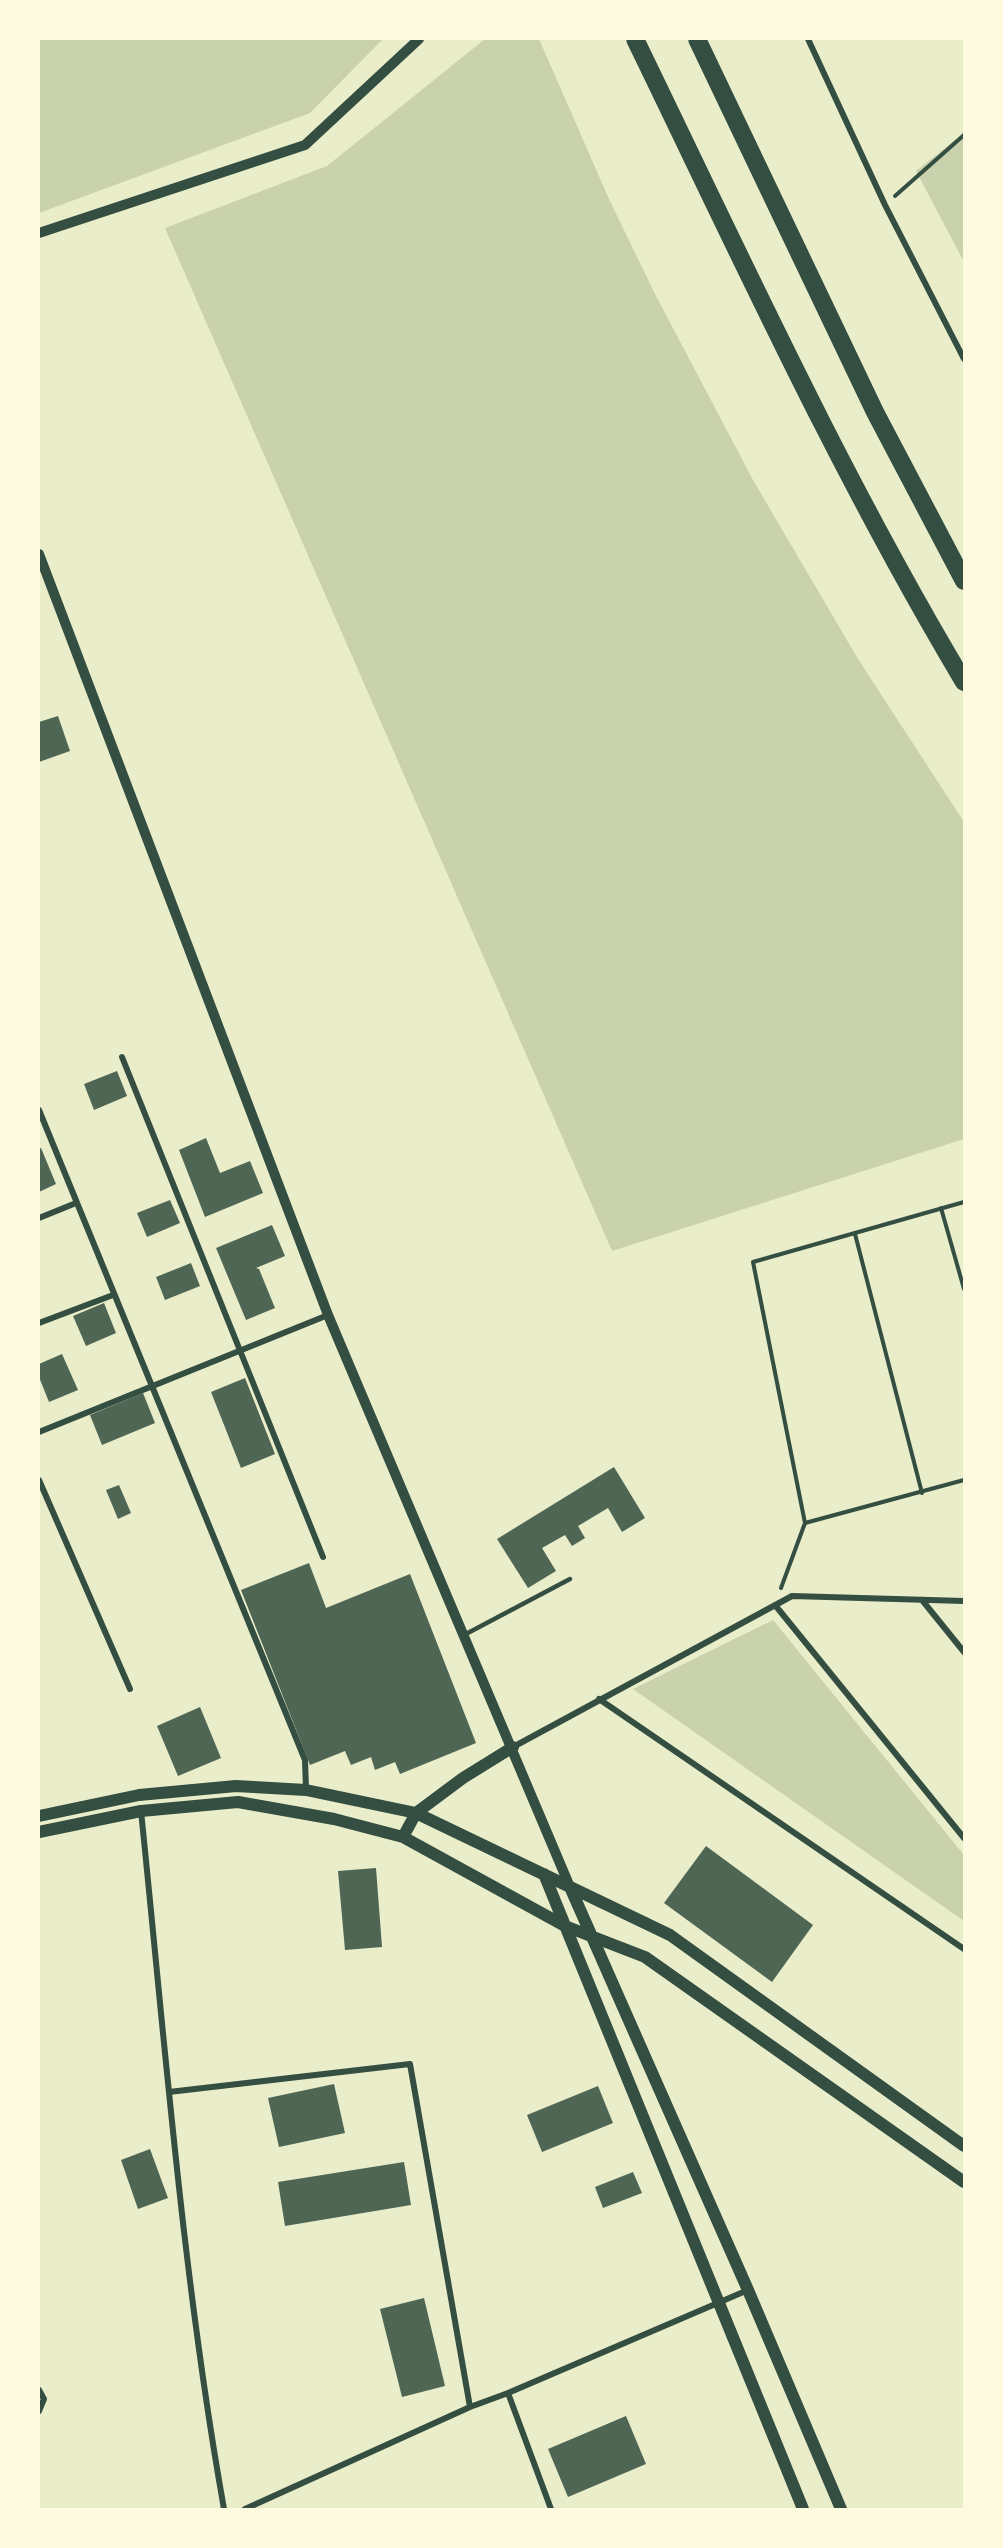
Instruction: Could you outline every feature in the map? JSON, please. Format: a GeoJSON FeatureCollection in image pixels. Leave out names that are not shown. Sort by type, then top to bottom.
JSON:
{"type":"FeatureCollection","features":[{"type":"Feature","properties":{"kind":"highway"},"geometry":{"type":"LineString","coordinates":[[635,39],[828,435],[907,587],[964,682]]}},
{"type":"Feature","properties":{"kind":"highway"},"geometry":{"type":"LineString","coordinates":[[697,39],[875,412],[964,580]]}},
{"type":"Feature","properties":{"kind":"main road"},"geometry":{"type":"LineString","coordinates":[[403,1837],[416,1812],[463,1778],[513,1747]]}},
{"type":"Feature","properties":{"kind":"main road"},"geometry":{"type":"LineString","coordinates":[[39,1815],[139,1795],[236,1786],[306,1790],[416,1812],[670,1935],[964,2146]]}},
{"type":"Feature","properties":{"kind":"main road"},"geometry":{"type":"LineString","coordinates":[[39,1832],[141,1811],[238,1802],[334,1819],[403,1837],[565,1926],[645,1957],[964,2182]]}},
{"type":"Feature","properties":{"kind":"main road"},"geometry":{"type":"LineString","coordinates":[[544,1874],[803,2509]]}},
{"type":"Feature","properties":{"kind":"main road"},"geometry":{"type":"LineString","coordinates":[[570,1887],[748,2290],[841,2509]]}},
{"type":"Feature","properties":{"kind":"street"},"geometry":{"type":"LineString","coordinates":[[39,233],[305,145],[419,39]]}},
{"type":"Feature","properties":{"kind":"street"},"geometry":{"type":"LineString","coordinates":[[808,39],[885,205],[964,359]]}},
{"type":"Feature","properties":{"kind":"street"},"geometry":{"type":"LineString","coordinates":[[39,554],[328,1315],[463,1636],[513,1747],[570,1887]]}},
{"type":"Feature","properties":{"kind":"street"},"geometry":{"type":"LineString","coordinates":[[122,1058],[323,1557]]}},
{"type":"Feature","properties":{"kind":"street"},"geometry":{"type":"LineString","coordinates":[[39,1110],[305,1760],[306,1790]]}},
{"type":"Feature","properties":{"kind":"street"},"geometry":{"type":"LineString","coordinates":[[39,1218],[76,1203]]}},
{"type":"Feature","properties":{"kind":"street"},"geometry":{"type":"LineString","coordinates":[[39,1323],[113,1295]]}},
{"type":"Feature","properties":{"kind":"street"},"geometry":{"type":"LineString","coordinates":[[39,1432],[150,1385],[328,1315]]}},
{"type":"Feature","properties":{"kind":"street"},"geometry":{"type":"LineString","coordinates":[[39,1480],[130,1689]]}},
{"type":"Feature","properties":{"kind":"street"},"geometry":{"type":"LineString","coordinates":[[513,1747],[792,1596],[964,1601]]}},
{"type":"Feature","properties":{"kind":"street"},"geometry":{"type":"LineString","coordinates":[[922,1600],[964,1652]]}},
{"type":"Feature","properties":{"kind":"street"},"geometry":{"type":"LineString","coordinates":[[775,1605],[964,1838]]}},
{"type":"Feature","properties":{"kind":"street"},"geometry":{"type":"LineString","coordinates":[[600,1699],[964,1949]]}},
{"type":"Feature","properties":{"kind":"street"},"geometry":{"type":"LineString","coordinates":[[141,1811],[169,2091],[212,2438],[224,2509]]}},
{"type":"Feature","properties":{"kind":"street"},"geometry":{"type":"LineString","coordinates":[[169,2091],[410,2064],[470,2406]]}},
{"type":"Feature","properties":{"kind":"street"},"geometry":{"type":"LineString","coordinates":[[245,2509],[470,2406],[508,2393],[720,2304],[748,2290]]}},
{"type":"Feature","properties":{"kind":"street"},"geometry":{"type":"LineString","coordinates":[[39,2390],[44,2399],[39,2411]]}},
{"type":"Feature","properties":{"kind":"street"},"geometry":{"type":"LineString","coordinates":[[508,2393],[551,2509]]}},
{"type":"Feature","properties":{"kind":"lane"},"geometry":{"type":"LineString","coordinates":[[463,1636],[570,1579]]}},
{"type":"Feature","properties":{"kind":"path"},"geometry":{"type":"LineString","coordinates":[[885,205],[964,135]]}},
{"type":"Feature","properties":{"kind":"path"},"geometry":{"type":"LineString","coordinates":[[775,1605],[805,1523],[753,1262],[964,1202]]}},
{"type":"Feature","properties":{"kind":"path"},"geometry":{"type":"LineString","coordinates":[[941,1209],[964,1289]]}},
{"type":"Feature","properties":{"kind":"path"},"geometry":{"type":"LineString","coordinates":[[855,1234],[922,1493]]}},
{"type":"Feature","properties":{"kind":"path"},"geometry":{"type":"LineString","coordinates":[[805,1523],[964,1480]]}},
{"type":"Feature","properties":{"kind":"green space"},"geometry":{"type":"Polygon","coordinates":[[[39,39],[383,39],[310,113],[39,213],[39,39]]]}},
{"type":"Feature","properties":{"kind":"green space"},"geometry":{"type":"Polygon","coordinates":[[[485,39],[539,39],[609,199],[655,294],[753,480],[858,659],[964,822],[964,1139],[612,1251],[165,228],[327,166],[485,39]]]}},
{"type":"Feature","properties":{"kind":"green space"},"geometry":{"type":"Polygon","coordinates":[[[964,133],[964,262],[916,171],[964,133]]]}},
{"type":"Feature","properties":{"kind":"green space"},"geometry":{"type":"Polygon","coordinates":[[[773,1620],[964,1855],[964,1921],[633,1689],[773,1620]]]}},
{"type":"Feature","properties":{"kind":"building"},"geometry":{"type":"Polygon","coordinates":[[[58,716],[70,751],[39,762],[39,722],[58,716]]]}},
{"type":"Feature","properties":{"kind":"building"},"geometry":{"type":"Polygon","coordinates":[[[117,1071],[127,1096],[94,1110],[84,1084],[117,1071]]]}},
{"type":"Feature","properties":{"kind":"building"},"geometry":{"type":"Polygon","coordinates":[[[206,1138],[220,1173],[250,1161],[263,1193],[205,1217],[179,1150],[206,1138]]]}},
{"type":"Feature","properties":{"kind":"building"},"geometry":{"type":"Polygon","coordinates":[[[41,1148],[56,1184],[39,1192],[39,1149],[41,1148]]]}},
{"type":"Feature","properties":{"kind":"building"},"geometry":{"type":"Polygon","coordinates":[[[170,1200],[180,1223],[147,1237],[137,1213],[170,1200]]]}},
{"type":"Feature","properties":{"kind":"building"},"geometry":{"type":"Polygon","coordinates":[[[272,1225],[285,1256],[256,1268],[259,1269],[275,1308],[246,1320],[216,1248],[272,1225]]]}},
{"type":"Feature","properties":{"kind":"building"},"geometry":{"type":"Polygon","coordinates":[[[191,1263],[200,1286],[165,1300],[156,1277],[191,1263]]]}},
{"type":"Feature","properties":{"kind":"building"},"geometry":{"type":"Polygon","coordinates":[[[104,1303],[116,1333],[86,1346],[73,1316],[104,1303]]]}},
{"type":"Feature","properties":{"kind":"building"},"geometry":{"type":"Polygon","coordinates":[[[62,1354],[78,1390],[49,1402],[39,1377],[39,1364],[62,1354]]]}},
{"type":"Feature","properties":{"kind":"building"},"geometry":{"type":"Polygon","coordinates":[[[245,1378],[275,1454],[241,1468],[211,1392],[245,1378]]]}},
{"type":"Feature","properties":{"kind":"building"},"geometry":{"type":"Polygon","coordinates":[[[143,1393],[155,1423],[102,1445],[90,1415],[143,1393]]]}},
{"type":"Feature","properties":{"kind":"building"},"geometry":{"type":"Polygon","coordinates":[[[614,1467],[645,1518],[622,1532],[608,1508],[578,1526],[585,1538],[572,1546],[565,1535],[542,1548],[556,1571],[528,1588],[497,1539],[614,1467]]]}},
{"type":"Feature","properties":{"kind":"building"},"geometry":{"type":"Polygon","coordinates":[[[119,1485],[131,1513],[118,1519],[106,1490],[119,1485]]]}},
{"type":"Feature","properties":{"kind":"building"},"geometry":{"type":"Polygon","coordinates":[[[309,1563],[326,1608],[410,1574],[476,1743],[400,1774],[395,1762],[375,1770],[371,1757],[351,1765],[345,1751],[310,1765],[241,1590],[309,1563]]]}},
{"type":"Feature","properties":{"kind":"building"},"geometry":{"type":"Polygon","coordinates":[[[200,1707],[221,1758],[178,1776],[157,1726],[200,1707]]]}},
{"type":"Feature","properties":{"kind":"building"},"geometry":{"type":"Polygon","coordinates":[[[706,1846],[813,1925],[772,1982],[664,1903],[706,1846]]]}},
{"type":"Feature","properties":{"kind":"building"},"geometry":{"type":"Polygon","coordinates":[[[376,1868],[382,1947],[345,1950],[338,1871],[376,1868]]]}},
{"type":"Feature","properties":{"kind":"building"},"geometry":{"type":"Polygon","coordinates":[[[334,2084],[345,2133],[279,2147],[268,2098],[334,2084]]]}},
{"type":"Feature","properties":{"kind":"building"},"geometry":{"type":"Polygon","coordinates":[[[598,2086],[613,2123],[542,2152],[527,2115],[598,2086]]]}},
{"type":"Feature","properties":{"kind":"building"},"geometry":{"type":"Polygon","coordinates":[[[150,2149],[168,2198],[138,2209],[121,2160],[150,2149]]]}},
{"type":"Feature","properties":{"kind":"building"},"geometry":{"type":"Polygon","coordinates":[[[404,2162],[411,2205],[285,2226],[278,2182],[404,2162]]]}},
{"type":"Feature","properties":{"kind":"building"},"geometry":{"type":"Polygon","coordinates":[[[633,2172],[642,2193],[603,2208],[595,2187],[633,2172]]]}},
{"type":"Feature","properties":{"kind":"building"},"geometry":{"type":"Polygon","coordinates":[[[424,2298],[445,2386],[402,2397],[380,2309],[424,2298]]]}},
{"type":"Feature","properties":{"kind":"building"},"geometry":{"type":"Polygon","coordinates":[[[626,2416],[646,2464],[568,2497],[548,2449],[626,2416]]]}}]}
